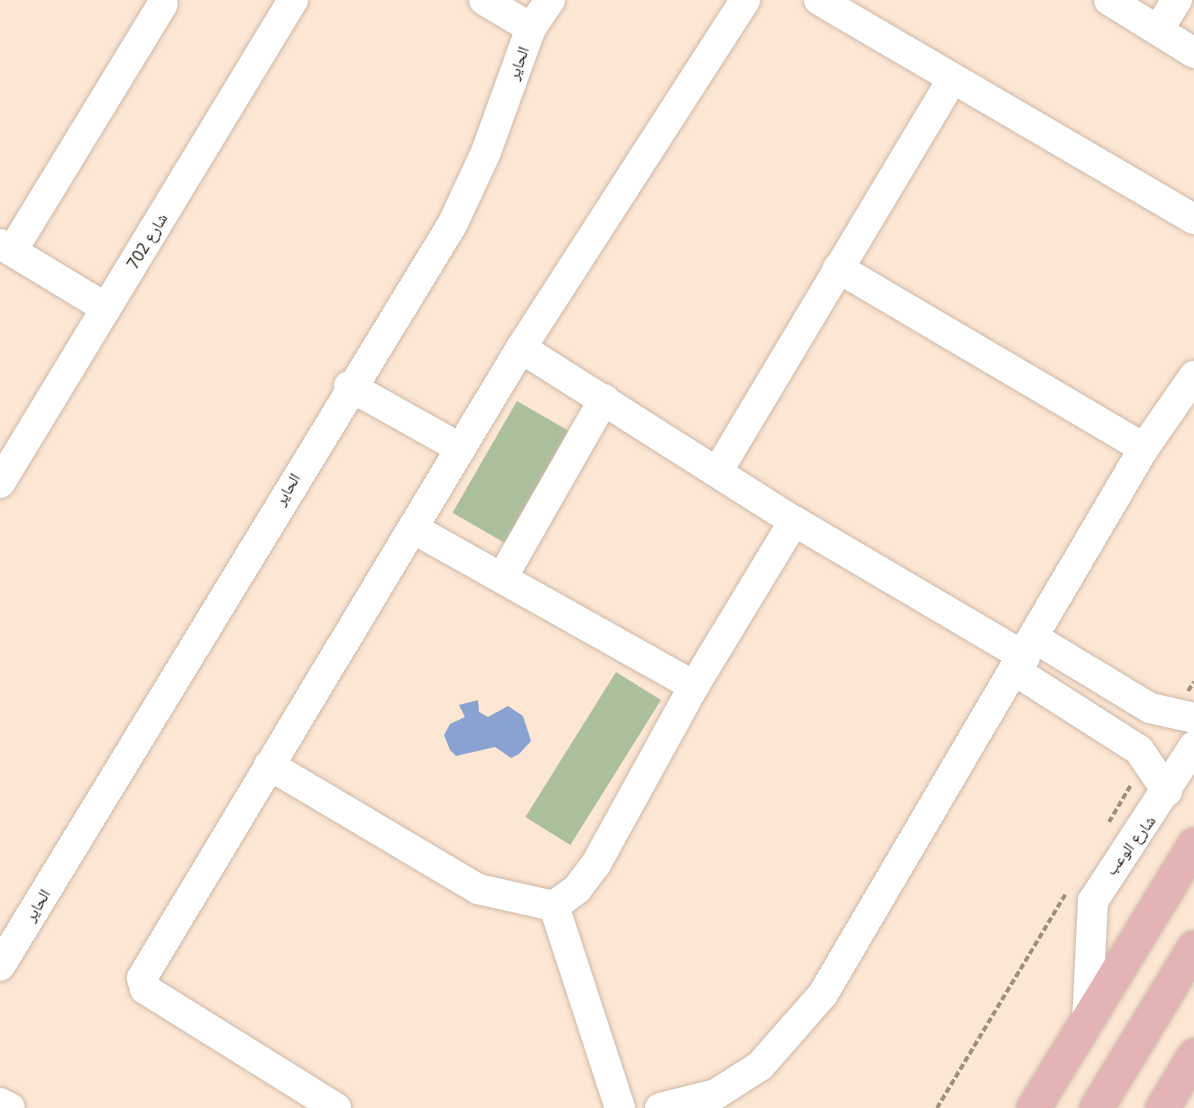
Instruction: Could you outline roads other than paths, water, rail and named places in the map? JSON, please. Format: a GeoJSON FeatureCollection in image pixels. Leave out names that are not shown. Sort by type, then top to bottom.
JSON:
{"type":"FeatureCollection","features":[{"type":"Feature","properties":{"kind":"main road","name":"شارع الوعب"},"geometry":{"type":"LineString","coordinates":[[1032,1108],[1087,1023],[1194,844]]}},
{"type":"Feature","properties":{"kind":"main road"},"geometry":{"type":"LineString","coordinates":[[1096,1108],[1194,947]]}},
{"type":"Feature","properties":{"kind":"main road"},"geometry":{"type":"LineString","coordinates":[[1162,1108],[1194,1055]]}},
{"type":"Feature","properties":{"kind":"main road"},"geometry":{"type":"LineString","coordinates":[[1183,1108],[1194,1095]]}},
{"type":"Feature","properties":{"kind":"street","name":"شارع 702"},"geometry":{"type":"LineString","coordinates":[[0,483],[293,0]]}},
{"type":"Feature","properties":{"kind":"street"},"geometry":{"type":"LineString","coordinates":[[484,0],[531,28]]}},
{"type":"Feature","properties":{"kind":"street","name":"الحاير"},"geometry":{"type":"LineString","coordinates":[[0,966],[349,386],[452,225],[486,152],[531,28],[550,0]]}},
{"type":"Feature","properties":{"kind":"street"},"geometry":{"type":"LineString","coordinates":[[336,1108],[142,984],[269,765],[414,528],[520,348],[745,0]]}},
{"type":"Feature","properties":{"kind":"street"},"geometry":{"type":"LineString","coordinates":[[819,0],[951,82],[1194,219]]}},
{"type":"Feature","properties":{"kind":"street"},"geometry":{"type":"LineString","coordinates":[[1109,0],[1194,53]]}},
{"type":"Feature","properties":{"kind":"street"},"geometry":{"type":"LineString","coordinates":[[1158,30],[1177,0]]}},
{"type":"Feature","properties":{"kind":"street"},"geometry":{"type":"LineString","coordinates":[[106,308],[6,248],[163,4]]}},
{"type":"Feature","properties":{"kind":"street"},"geometry":{"type":"LineString","coordinates":[[719,469],[951,82]]}},
{"type":"Feature","properties":{"kind":"street"},"geometry":{"type":"LineString","coordinates":[[838,268],[1144,448]]}},
{"type":"Feature","properties":{"kind":"street"},"geometry":{"type":"LineString","coordinates":[[520,348],[719,469],[794,521],[1026,656],[1150,708],[1194,718]]}},
{"type":"Feature","properties":{"kind":"street"},"geometry":{"type":"LineString","coordinates":[[660,1108],[716,1094],[760,1066],[797,1028],[824,994],[1026,656],[1144,448],[1194,376]]}},
{"type":"Feature","properties":{"kind":"street"},"geometry":{"type":"LineString","coordinates":[[349,386],[460,448]]}},
{"type":"Feature","properties":{"kind":"street"},"geometry":{"type":"LineString","coordinates":[[502,578],[604,399]]}},
{"type":"Feature","properties":{"kind":"street"},"geometry":{"type":"LineString","coordinates":[[269,765],[478,889],[554,906],[578,889],[596,864],[694,686],[794,521]]}},
{"type":"Feature","properties":{"kind":"street"},"geometry":{"type":"LineString","coordinates":[[414,528],[694,686]]}},
{"type":"Feature","properties":{"kind":"street"},"geometry":{"type":"LineString","coordinates":[[1026,656],[1139,750],[1167,790]]}},
{"type":"Feature","properties":{"kind":"street","name":"شارع الوعب"},"geometry":{"type":"LineString","coordinates":[[1087,1023],[1094,901],[1108,871],[1146,826],[1194,746]]}},
{"type":"Feature","properties":{"kind":"street"},"geometry":{"type":"LineString","coordinates":[[554,906],[620,1108]]}},
{"type":"Feature","properties":{"kind":"street"},"geometry":{"type":"LineString","coordinates":[[0,1103],[10,1108]]}},
{"type":"Feature","properties":{"kind":"water"},"geometry":{"type":"Polygon","coordinates":[[[478,700],[479,712],[488,717],[508,706],[523,716],[531,741],[519,754],[511,758],[495,747],[456,756],[450,750],[444,735],[450,724],[465,717],[459,705],[478,700]]]}}]}
